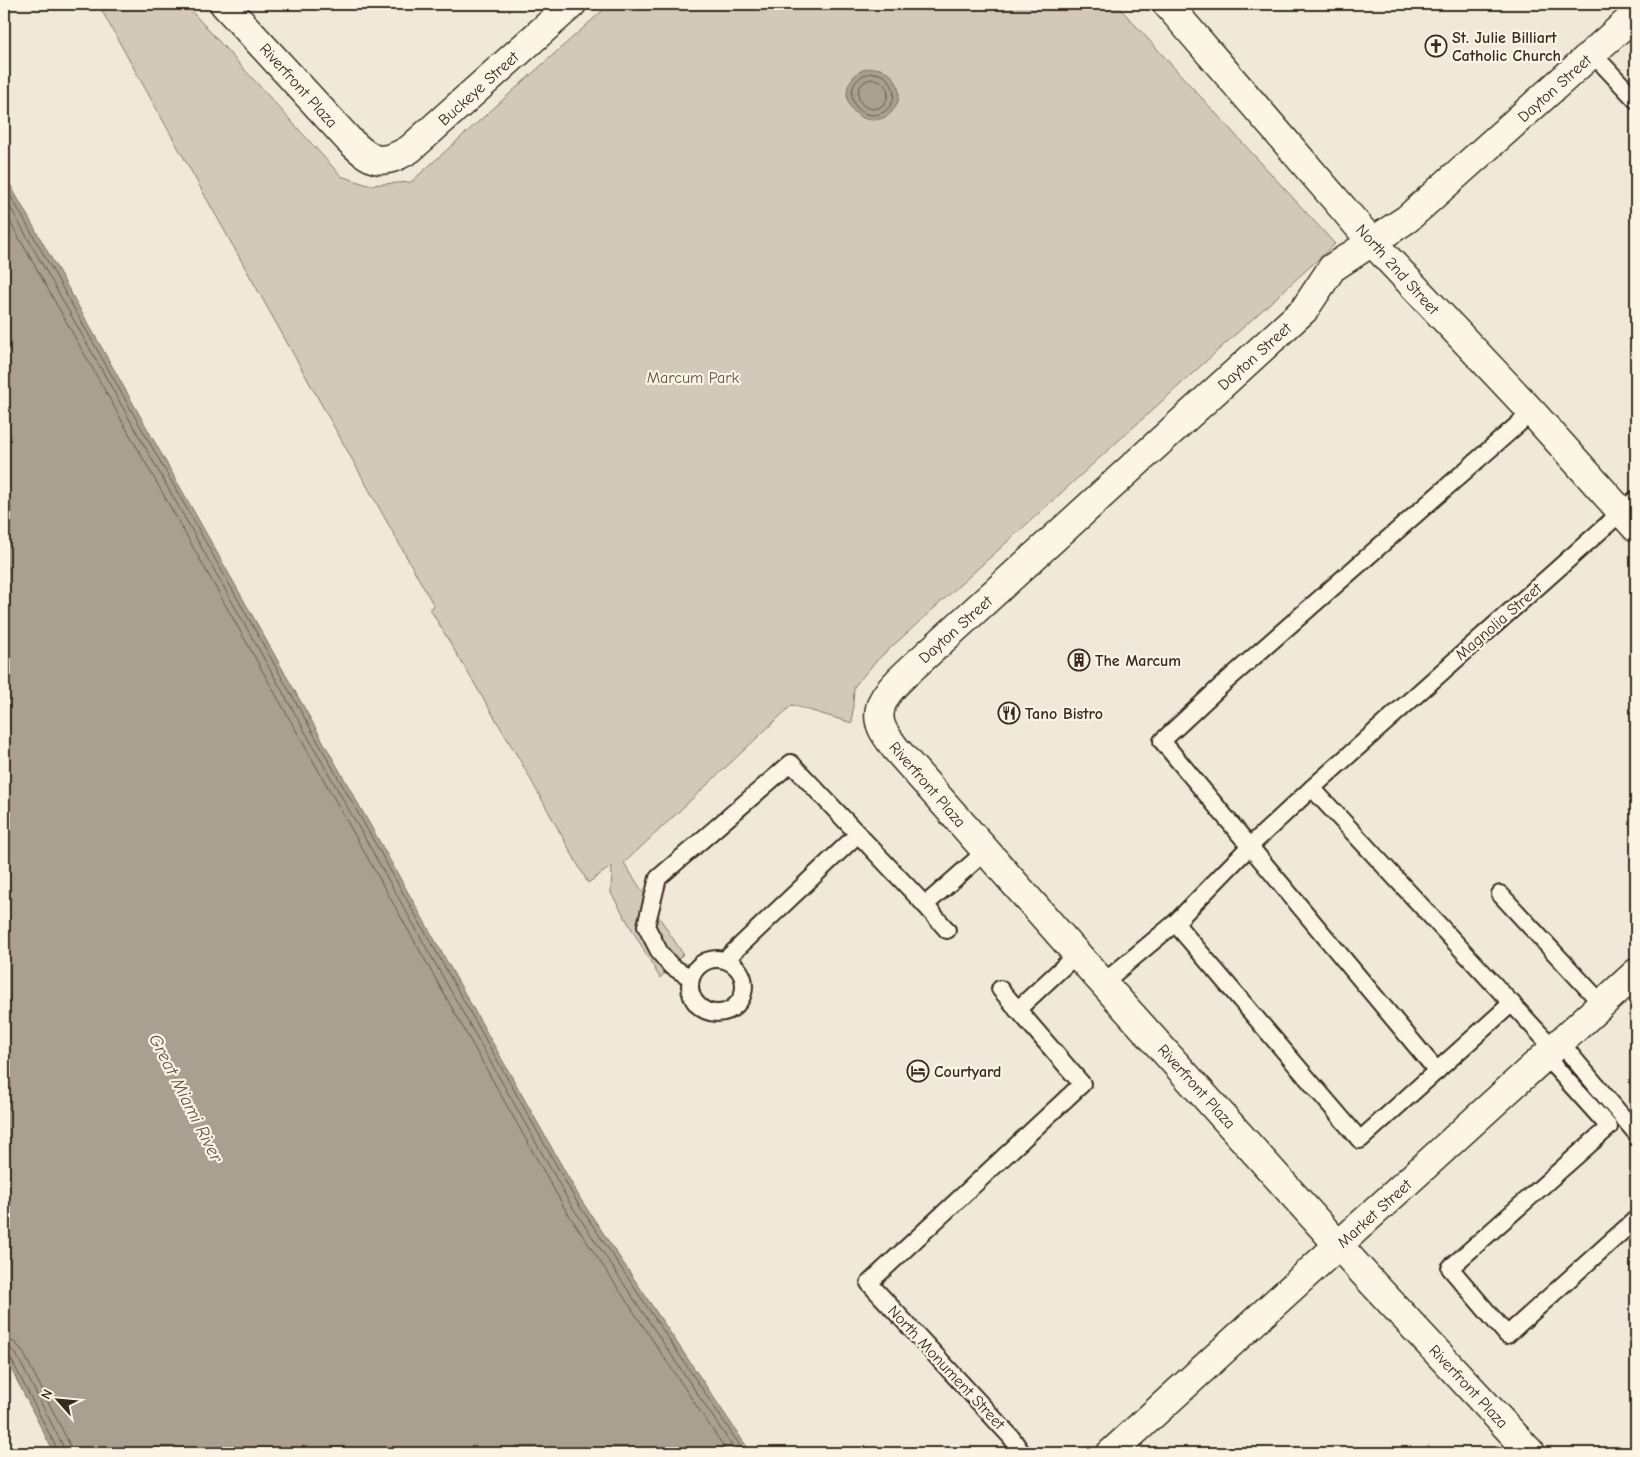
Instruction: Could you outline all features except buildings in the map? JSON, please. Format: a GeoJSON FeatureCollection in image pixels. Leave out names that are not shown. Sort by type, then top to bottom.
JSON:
{"type":"FeatureCollection","features":[{"type":"Feature","properties":{"kind":"street","name":"Riverfront Plaza"},"geometry":{"type":"LineString","coordinates":[[224,4],[348,140],[362,153],[378,161]]}},
{"type":"Feature","properties":{"kind":"street","name":"Buckeye Street"},"geometry":{"type":"LineString","coordinates":[[378,161],[395,158],[410,149],[572,4]]}},
{"type":"Feature","properties":{"kind":"street","name":"North 2nd Street"},"geometry":{"type":"LineString","coordinates":[[1167,4],[1372,242],[1532,412],[1631,513]]}},
{"type":"Feature","properties":{"kind":"street","name":"Dayton Street"},"geometry":{"type":"LineString","coordinates":[[879,709],[888,691],[912,668],[1304,310],[1332,268],[1407,218],[1636,14]]}},
{"type":"Feature","properties":{"kind":"street","name":"Riverfront Plaza"},"geometry":{"type":"LineString","coordinates":[[879,709],[882,727],[895,748],[1368,1278],[1531,1453]]}},
{"type":"Feature","properties":{"kind":"street","name":"Market Street"},"geometry":{"type":"LineString","coordinates":[[1111,1453],[1636,973]]}},
{"type":"Feature","properties":{"kind":"lane"},"geometry":{"type":"LineString","coordinates":[[1592,53],[1636,100]]}},
{"type":"Feature","properties":{"kind":"lane"},"geometry":{"type":"LineString","coordinates":[[1437,1071],[1162,742],[1223,684],[1532,412]]}},
{"type":"Feature","properties":{"kind":"lane","name":"Magnolia Street"},"geometry":{"type":"LineString","coordinates":[[1103,983],[1175,923],[1250,846],[1360,743],[1631,513]]}},
{"type":"Feature","properties":{"kind":"lane"},"geometry":{"type":"LineString","coordinates":[[691,978],[671,966],[660,954],[646,926],[658,878],[791,763],[947,930]]}},
{"type":"Feature","properties":{"kind":"lane"},"geometry":{"type":"LineString","coordinates":[[1312,788],[1553,1049],[1636,1132]]}},
{"type":"Feature","properties":{"kind":"lane"},"geometry":{"type":"LineString","coordinates":[[725,960],[858,834]]}},
{"type":"Feature","properties":{"kind":"lane"},"geometry":{"type":"LineString","coordinates":[[925,905],[986,851]]}},
{"type":"Feature","properties":{"kind":"lane"},"geometry":{"type":"LineString","coordinates":[[1500,894],[1602,1004]]}},
{"type":"Feature","properties":{"kind":"lane"},"geometry":{"type":"LineString","coordinates":[[1175,923],[1360,1140],[1512,1003]]}},
{"type":"Feature","properties":{"kind":"lane"},"geometry":{"type":"LineString","coordinates":[[1000,989],[1018,1010],[1078,954]]}},
{"type":"Feature","properties":{"kind":"lane"},"geometry":{"type":"LineString","coordinates":[[714,959],[725,960],[735,964],[742,973],[745,983],[744,994],[739,1004],[730,1011],[720,1014],[709,1013],[700,1008],[693,1000],[690,989],[691,978],[696,969],[704,962],[714,959]]}},
{"type":"Feature","properties":{"kind":"lane","name":"North Monument Street"},"geometry":{"type":"LineString","coordinates":[[1018,1010],[1082,1084],[869,1283],[1011,1437],[1022,1453]]}},
{"type":"Feature","properties":{"kind":"lane"},"geometry":{"type":"LineString","coordinates":[[1553,1049],[1609,1127],[1450,1268],[1507,1335],[1636,1219]]}},
{"type":"Feature","properties":{"kind":"green space","name":"Marcum Park"},"geometry":{"type":"Polygon","coordinates":[[[98,4],[185,4],[341,176],[368,185],[411,182],[610,4],[1116,4],[1335,244],[875,662],[854,687],[852,723],[792,705],[624,863],[683,954],[660,978],[611,893],[612,866],[588,883],[521,762],[430,609],[434,606],[98,4]]]}},
{"type":"Feature","properties":{"kind":"water"},"geometry":{"type":"Polygon","coordinates":[[[868,68],[878,68],[892,75],[899,89],[899,99],[892,113],[878,120],[868,120],[858,116],[851,109],[847,99],[847,89],[851,79],[858,72],[868,68]]]}},
{"type":"Feature","properties":{"kind":"water","name":"Great Miami River"},"geometry":{"type":"Polygon","coordinates":[[[4,174],[581,1200],[751,1453],[54,1453],[4,1355],[4,174]]]}},
{"type":"Feature","properties":{"kind":"place","name":"St. Julie Billiart Catholic Church"},"geometry":{"type":"Point","coordinates":[1436,46]}},
{"type":"Feature","properties":{"kind":"place","name":"The Marcum"},"geometry":{"type":"Point","coordinates":[1079,660]}},
{"type":"Feature","properties":{"kind":"place","name":"Tano Bistro"},"geometry":{"type":"Point","coordinates":[1009,713]}},
{"type":"Feature","properties":{"kind":"place","name":"Courtyard"},"geometry":{"type":"Point","coordinates":[918,1071]}}]}
